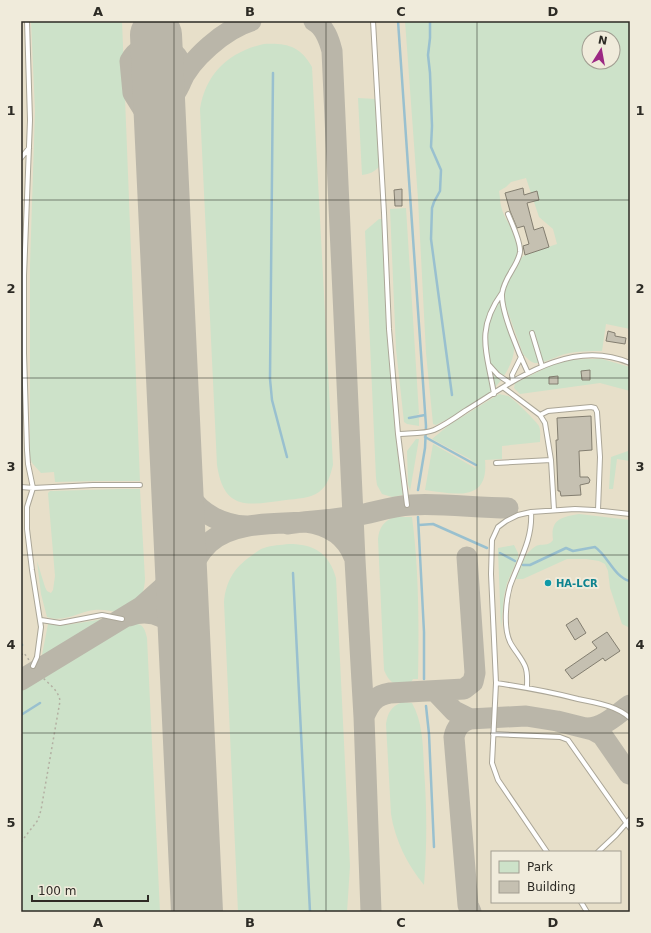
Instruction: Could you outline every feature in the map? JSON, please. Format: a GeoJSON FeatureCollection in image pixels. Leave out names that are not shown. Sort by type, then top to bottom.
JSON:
{"type":"FeatureCollection","features":[{"type":"Feature","properties":{"kind":"lane"},"geometry":{"type":"LineString","coordinates":[[27,21],[30,148],[24,276],[24,353],[28,457],[33,488],[27,507],[27,529],[32,570],[41,620],[40,643],[37,657],[33,666]]}},
{"type":"Feature","properties":{"kind":"lane"},"geometry":{"type":"LineString","coordinates":[[373,21],[384,206],[389,330],[398,434],[407,505]]}},
{"type":"Feature","properties":{"kind":"lane"},"geometry":{"type":"LineString","coordinates":[[21,158],[30,148]]}},
{"type":"Feature","properties":{"kind":"lane"},"geometry":{"type":"LineString","coordinates":[[508,214],[520,245],[520,251],[518,258],[504,284],[502,292],[503,307],[520,357],[528,372]]}},
{"type":"Feature","properties":{"kind":"lane"},"geometry":{"type":"LineString","coordinates":[[494,394],[485,350],[486,324],[493,305],[502,292]]}},
{"type":"Feature","properties":{"kind":"lane"},"geometry":{"type":"LineString","coordinates":[[532,333],[542,366]]}},
{"type":"Feature","properties":{"kind":"lane"},"geometry":{"type":"LineString","coordinates":[[398,434],[432,431],[528,372],[559,360],[586,356],[600,356],[630,363]]}},
{"type":"Feature","properties":{"kind":"lane"},"geometry":{"type":"LineString","coordinates":[[511,382],[512,375],[520,357]]}},
{"type":"Feature","properties":{"kind":"lane"},"geometry":{"type":"LineString","coordinates":[[489,365],[498,375],[511,382]]}},
{"type":"Feature","properties":{"kind":"lane"},"geometry":{"type":"LineString","coordinates":[[504,388],[540,415],[545,423],[551,460],[554,510]]}},
{"type":"Feature","properties":{"kind":"lane"},"geometry":{"type":"LineString","coordinates":[[540,415],[548,411],[591,407],[595,408],[597,412],[600,457],[598,510]]}},
{"type":"Feature","properties":{"kind":"lane"},"geometry":{"type":"LineString","coordinates":[[496,464],[551,460]]}},
{"type":"Feature","properties":{"kind":"lane"},"geometry":{"type":"LineString","coordinates":[[21,487],[33,488],[93,485],[140,485]]}},
{"type":"Feature","properties":{"kind":"lane"},"geometry":{"type":"LineString","coordinates":[[546,851],[495,774],[492,763],[492,734],[496,683],[492,540],[498,527],[506,521],[518,515],[531,512],[554,510],[598,510],[630,514]]}},
{"type":"Feature","properties":{"kind":"lane"},"geometry":{"type":"LineString","coordinates":[[527,687],[527,674],[509,640],[506,619],[508,593],[529,538],[532,524],[531,512]]}},
{"type":"Feature","properties":{"kind":"lane"},"geometry":{"type":"LineString","coordinates":[[41,620],[60,623],[102,615],[122,619]]}},
{"type":"Feature","properties":{"kind":"lane"},"geometry":{"type":"LineString","coordinates":[[496,683],[527,687],[616,708],[630,718]]}},
{"type":"Feature","properties":{"kind":"lane"},"geometry":{"type":"LineString","coordinates":[[492,734],[560,737],[568,740],[630,828]]}},
{"type":"Feature","properties":{"kind":"lane"},"geometry":{"type":"LineString","coordinates":[[599,851],[630,819]]}},
{"type":"Feature","properties":{"kind":"lane"},"geometry":{"type":"LineString","coordinates":[[582,903],[587,912]]}},
{"type":"Feature","properties":{"kind":"path"},"geometry":{"type":"LineString","coordinates":[[21,655],[24,653],[33,666]]}},
{"type":"Feature","properties":{"kind":"path"},"geometry":{"type":"LineString","coordinates":[[21,842],[38,820],[41,810],[60,701],[60,696],[42,677]]}},
{"type":"Feature","properties":{"kind":"shaded area"},"geometry":{"type":"Polygon","coordinates":[[[21,21],[630,21],[630,912],[21,912],[21,21]]]}},
{"type":"Feature","properties":{"kind":"green space"},"geometry":{"type":"Polygon","coordinates":[[[31,21],[122,21],[140,481],[55,482],[54,472],[41,473],[32,463],[30,457],[30,265],[35,111],[31,21]]]}},
{"type":"Feature","properties":{"kind":"green space"},"geometry":{"type":"Polygon","coordinates":[[[405,21],[630,21],[630,329],[606,324],[602,351],[570,353],[538,363],[532,362],[523,354],[505,304],[504,298],[506,285],[522,257],[557,244],[553,229],[539,217],[526,178],[511,182],[499,191],[503,212],[517,240],[518,246],[518,252],[514,264],[504,281],[500,293],[502,311],[514,347],[512,360],[506,373],[488,394],[476,403],[436,425],[433,424],[426,353],[418,199],[405,21]]]}},
{"type":"Feature","properties":{"kind":"green space"},"geometry":{"type":"Polygon","coordinates":[[[264,44],[280,44],[292,47],[303,54],[312,67],[333,465],[327,483],[316,494],[299,499],[250,504],[240,502],[232,498],[226,491],[220,480],[217,465],[200,109],[203,96],[208,85],[221,66],[240,52],[264,44]]]}},
{"type":"Feature","properties":{"kind":"green space"},"geometry":{"type":"Polygon","coordinates":[[[358,98],[376,99],[380,166],[372,172],[362,175],[358,98]]]}},
{"type":"Feature","properties":{"kind":"green space"},"geometry":{"type":"Polygon","coordinates":[[[406,208],[419,414],[410,418],[419,418],[419,426],[404,422],[396,349],[390,209],[406,208]]]}},
{"type":"Feature","properties":{"kind":"green space"},"geometry":{"type":"Polygon","coordinates":[[[379,219],[382,219],[392,392],[403,495],[392,497],[382,494],[377,485],[376,478],[365,231],[379,219]]]}},
{"type":"Feature","properties":{"kind":"green space"},"geometry":{"type":"Polygon","coordinates":[[[602,359],[630,367],[630,391],[600,383],[520,394],[514,388],[515,383],[556,363],[569,360],[602,359]]]}},
{"type":"Feature","properties":{"kind":"green space"},"geometry":{"type":"Polygon","coordinates":[[[499,394],[510,397],[538,424],[540,430],[540,442],[502,446],[502,459],[485,460],[485,474],[481,483],[475,489],[467,493],[458,494],[425,490],[433,444],[475,468],[476,465],[470,459],[432,439],[449,425],[499,394]]]}},
{"type":"Feature","properties":{"kind":"green space"},"geometry":{"type":"Polygon","coordinates":[[[630,433],[630,461],[617,459],[613,489],[609,489],[611,457],[628,451],[630,433]]]}},
{"type":"Feature","properties":{"kind":"green space"},"geometry":{"type":"Polygon","coordinates":[[[416,439],[419,439],[410,491],[408,484],[407,451],[416,439]]]}},
{"type":"Feature","properties":{"kind":"green space"},"geometry":{"type":"Polygon","coordinates":[[[140,489],[145,579],[141,596],[135,603],[120,613],[107,610],[97,610],[59,619],[47,617],[41,594],[37,561],[45,587],[47,591],[51,593],[53,590],[55,576],[48,493],[50,491],[140,489]]]}},
{"type":"Feature","properties":{"kind":"green space"},"geometry":{"type":"Polygon","coordinates":[[[579,514],[630,520],[630,628],[622,624],[610,588],[608,571],[605,564],[599,561],[567,559],[523,579],[515,579],[528,553],[536,546],[547,544],[553,540],[553,528],[555,523],[567,516],[579,514]]]}},
{"type":"Feature","properties":{"kind":"green space"},"geometry":{"type":"Polygon","coordinates":[[[395,517],[412,517],[416,557],[418,598],[418,679],[413,679],[410,684],[394,683],[389,679],[384,670],[378,539],[385,522],[395,517]]]}},
{"type":"Feature","properties":{"kind":"green space"},"geometry":{"type":"Polygon","coordinates":[[[298,544],[313,548],[325,556],[333,569],[336,578],[350,866],[347,912],[238,912],[224,602],[225,594],[229,581],[236,570],[256,552],[273,546],[298,544]]]}},
{"type":"Feature","properties":{"kind":"green space"},"geometry":{"type":"Polygon","coordinates":[[[514,545],[518,553],[518,558],[507,583],[504,596],[501,629],[498,548],[514,545]]]}},
{"type":"Feature","properties":{"kind":"green space"},"geometry":{"type":"Polygon","coordinates":[[[110,618],[41,660],[48,624],[66,625],[110,618]]]}},
{"type":"Feature","properties":{"kind":"green space"},"geometry":{"type":"Polygon","coordinates":[[[134,623],[142,626],[145,630],[147,638],[160,912],[21,912],[21,689],[129,624],[134,623]]]}},
{"type":"Feature","properties":{"kind":"green space"},"geometry":{"type":"Polygon","coordinates":[[[402,702],[412,703],[416,711],[422,735],[426,813],[424,885],[407,860],[395,833],[391,814],[386,724],[391,710],[402,702]]]}},
{"type":"Feature","properties":{"kind":"building"},"geometry":{"type":"Polygon","coordinates":[[[523,188],[524,195],[537,191],[539,200],[527,203],[534,230],[543,227],[549,247],[525,255],[523,246],[529,244],[524,226],[517,228],[505,193],[523,188]]]}},
{"type":"Feature","properties":{"kind":"building"},"geometry":{"type":"Polygon","coordinates":[[[402,189],[402,206],[395,206],[394,190],[402,189]]]}},
{"type":"Feature","properties":{"kind":"building"},"geometry":{"type":"Polygon","coordinates":[[[608,331],[615,333],[615,336],[626,338],[625,344],[606,341],[608,331]]]}},
{"type":"Feature","properties":{"kind":"building"},"geometry":{"type":"Polygon","coordinates":[[[590,370],[590,380],[582,380],[581,371],[590,370]]]}},
{"type":"Feature","properties":{"kind":"building"},"geometry":{"type":"Polygon","coordinates":[[[558,376],[558,384],[549,384],[549,377],[558,376]]]}},
{"type":"Feature","properties":{"kind":"building"},"geometry":{"type":"Polygon","coordinates":[[[591,416],[592,450],[579,451],[580,477],[588,477],[590,480],[589,483],[580,485],[581,495],[561,496],[560,491],[558,491],[556,440],[558,440],[557,418],[591,416]]]}},
{"type":"Feature","properties":{"kind":"building"},"geometry":{"type":"Polygon","coordinates":[[[577,618],[586,633],[575,640],[566,625],[577,618]]]}},
{"type":"Feature","properties":{"kind":"building"},"geometry":{"type":"Polygon","coordinates":[[[607,632],[620,651],[605,661],[603,658],[572,679],[565,670],[597,648],[592,642],[607,632]]]}},
{"type":"Feature","properties":{"kind":"waterway"},"geometry":{"type":"LineString","coordinates":[[398,21],[426,426],[425,448],[418,490]]}},
{"type":"Feature","properties":{"kind":"waterway"},"geometry":{"type":"LineString","coordinates":[[430,21],[428,55],[432,126],[431,147],[441,170],[440,191],[432,208],[431,239],[452,395]]}},
{"type":"Feature","properties":{"kind":"waterway"},"geometry":{"type":"LineString","coordinates":[[273,73],[270,379],[272,400],[287,457]]}},
{"type":"Feature","properties":{"kind":"waterway"},"geometry":{"type":"LineString","coordinates":[[409,418],[425,415]]}},
{"type":"Feature","properties":{"kind":"waterway"},"geometry":{"type":"LineString","coordinates":[[425,437],[476,465]]}},
{"type":"Feature","properties":{"kind":"waterway"},"geometry":{"type":"LineString","coordinates":[[418,517],[424,632],[424,679]]}},
{"type":"Feature","properties":{"kind":"waterway"},"geometry":{"type":"LineString","coordinates":[[419,525],[433,524],[487,548]]}},
{"type":"Feature","properties":{"kind":"waterway"},"geometry":{"type":"LineString","coordinates":[[523,565],[530,565],[566,548],[573,551],[595,547],[600,551],[615,571],[624,579],[630,581]]}},
{"type":"Feature","properties":{"kind":"waterway"},"geometry":{"type":"LineString","coordinates":[[500,553],[515,561]]}},
{"type":"Feature","properties":{"kind":"waterway"},"geometry":{"type":"LineString","coordinates":[[293,573],[310,912]]}},
{"type":"Feature","properties":{"kind":"waterway"},"geometry":{"type":"LineString","coordinates":[[21,715],[40,703]]}},
{"type":"Feature","properties":{"kind":"waterway"},"geometry":{"type":"LineString","coordinates":[[426,706],[429,734],[434,847]]}},
{"type":"Feature","properties":{"kind":"taxiway"},"geometry":{"type":"LineString","coordinates":[[180,84],[192,65],[210,46],[230,31],[251,21]]}},
{"type":"Feature","properties":{"kind":"taxiway"},"geometry":{"type":"LineString","coordinates":[[314,21],[324,30],[332,51],[355,560],[364,717],[371,912]]}},
{"type":"Feature","properties":{"kind":"taxiway"},"geometry":{"type":"LineString","coordinates":[[160,127],[165,109],[181,82],[183,71],[181,64],[170,50],[156,45],[142,49],[135,54],[130,61],[133,93],[156,130],[161,141]]}},
{"type":"Feature","properties":{"kind":"taxiway"},"geometry":{"type":"LineString","coordinates":[[175,453],[189,494],[200,508],[214,518],[230,524],[246,526]]}},
{"type":"Feature","properties":{"kind":"taxiway"},"geometry":{"type":"LineString","coordinates":[[287,524],[361,515],[411,505],[508,508]]}},
{"type":"Feature","properties":{"kind":"taxiway"},"geometry":{"type":"LineString","coordinates":[[182,587],[204,548],[219,536],[242,527],[282,523],[314,523],[336,532],[351,549],[354,557]]}},
{"type":"Feature","properties":{"kind":"taxiway"},"geometry":{"type":"LineString","coordinates":[[21,680],[141,607],[169,582],[176,572],[180,554]]}},
{"type":"Feature","properties":{"kind":"taxiway"},"geometry":{"type":"LineString","coordinates":[[364,717],[373,701],[385,694],[464,689],[473,682],[475,673],[467,557]]}},
{"type":"Feature","properties":{"kind":"taxiway"},"geometry":{"type":"LineString","coordinates":[[129,616],[146,613],[163,618],[176,628],[184,643]]}},
{"type":"Feature","properties":{"kind":"taxiway"},"geometry":{"type":"LineString","coordinates":[[435,691],[454,711],[470,719],[526,716],[557,721],[593,730],[602,735],[629,774]]}},
{"type":"Feature","properties":{"kind":"taxiway"},"geometry":{"type":"LineString","coordinates":[[587,728],[599,726],[605,723],[630,705]]}},
{"type":"Feature","properties":{"kind":"taxiway"},"geometry":{"type":"LineString","coordinates":[[470,719],[459,725],[454,737],[468,905],[471,912]]}},
{"type":"Feature","properties":{"kind":"runway"},"geometry":{"type":"LineString","coordinates":[[156,35],[197,912]]}},
{"type":"Feature","properties":{"kind":"place","name":"HA-LCR"},"geometry":{"type":"Point","coordinates":[548,583]}}]}
